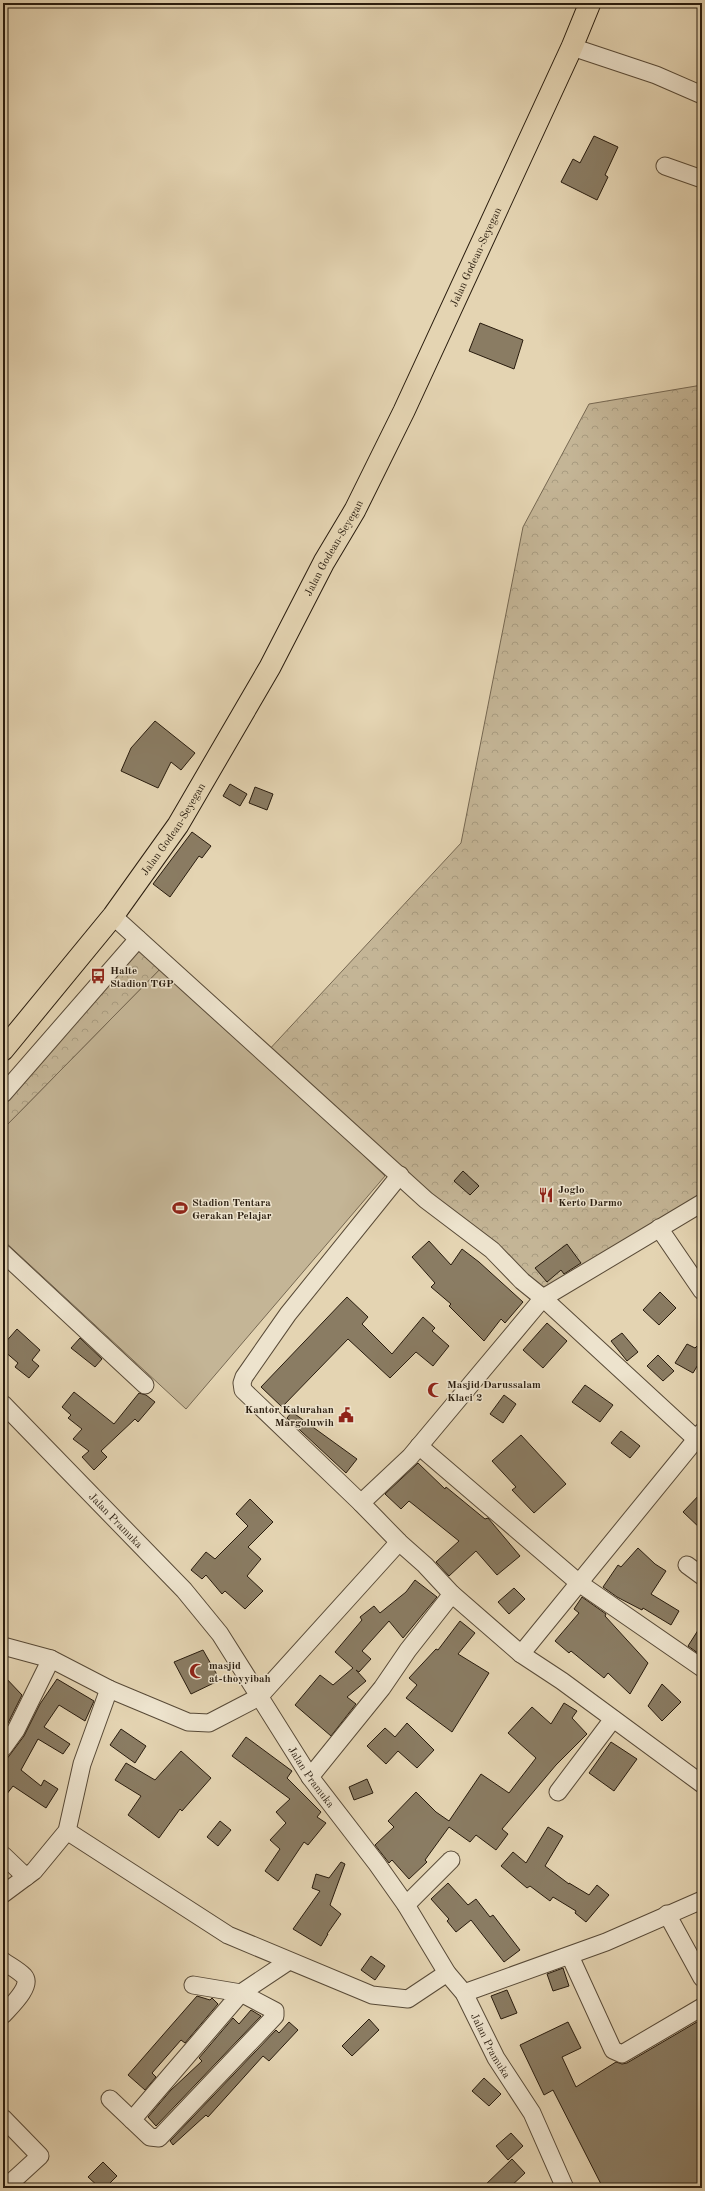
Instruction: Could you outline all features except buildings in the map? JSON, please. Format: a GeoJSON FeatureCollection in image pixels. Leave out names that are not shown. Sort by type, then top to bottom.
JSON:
{"type":"FeatureCollection","features":[{"type":"Feature","properties":{"kind":"main road","name":"Jalan Godean-Seyegan"},"geometry":{"type":"LineString","coordinates":[[3,1050],[113,916],[178,825],[270,667],[324,562],[355,510],[404,411],[572,47],[590,3]]}},
{"type":"Feature","properties":{"kind":"street"},"geometry":{"type":"LineString","coordinates":[[572,47],[656,75],[702,95]]}},
{"type":"Feature","properties":{"kind":"street"},"geometry":{"type":"LineString","coordinates":[[665,166],[702,179]]}},
{"type":"Feature","properties":{"kind":"street"},"geometry":{"type":"LineString","coordinates":[[113,916],[426,1200],[492,1250],[522,1281],[699,1435],[520,1654]]}},
{"type":"Feature","properties":{"kind":"street"},"geometry":{"type":"LineString","coordinates":[[3,1094],[138,939]]}},
{"type":"Feature","properties":{"kind":"street"},"geometry":{"type":"LineString","coordinates":[[400,1175],[288,1314],[244,1377],[242,1383],[243,1390],[361,1503],[399,1542],[425,1565],[452,1594],[520,1654],[562,1681],[702,1784]]}},
{"type":"Feature","properties":{"kind":"street"},"geometry":{"type":"LineString","coordinates":[[361,1503],[419,1446],[543,1298],[702,1203]]}},
{"type":"Feature","properties":{"kind":"street"},"geometry":{"type":"LineString","coordinates":[[659,1228],[702,1291]]}},
{"type":"Feature","properties":{"kind":"street"},"geometry":{"type":"LineString","coordinates":[[3,1253],[145,1385]]}},
{"type":"Feature","properties":{"kind":"street","name":"Jalan Pramuka"},"geometry":{"type":"LineString","coordinates":[[3,1404],[184,1590],[220,1634],[310,1777],[377,1864],[406,1905],[447,1974],[464,1993],[496,2058],[532,2113],[565,2188]]}},
{"type":"Feature","properties":{"kind":"street"},"geometry":{"type":"LineString","coordinates":[[419,1446],[579,1583],[702,1668]]}},
{"type":"Feature","properties":{"kind":"street"},"geometry":{"type":"LineString","coordinates":[[3,1646],[51,1659],[109,1689],[188,1722],[200,1724],[209,1723],[259,1697],[399,1542]]}},
{"type":"Feature","properties":{"kind":"street"},"geometry":{"type":"LineString","coordinates":[[687,1565],[702,1576]]}},
{"type":"Feature","properties":{"kind":"street"},"geometry":{"type":"LineString","coordinates":[[310,1777],[382,1688],[408,1650],[452,1594]]}},
{"type":"Feature","properties":{"kind":"street"},"geometry":{"type":"LineString","coordinates":[[3,1748],[16,1730],[51,1659]]}},
{"type":"Feature","properties":{"kind":"street"},"geometry":{"type":"LineString","coordinates":[[3,1894],[34,1871],[67,1831],[82,1764],[109,1689]]}},
{"type":"Feature","properties":{"kind":"street"},"geometry":{"type":"LineString","coordinates":[[558,1792],[613,1719]]}},
{"type":"Feature","properties":{"kind":"street"},"geometry":{"type":"LineString","coordinates":[[67,1831],[228,1935],[372,1995],[399,2000],[408,1999],[447,1974]]}},
{"type":"Feature","properties":{"kind":"street"},"geometry":{"type":"LineString","coordinates":[[3,1855],[26,1878]]}},
{"type":"Feature","properties":{"kind":"street"},"geometry":{"type":"LineString","coordinates":[[406,1905],[451,1860]]}},
{"type":"Feature","properties":{"kind":"street"},"geometry":{"type":"LineString","coordinates":[[464,1993],[570,1956],[702,1900]]}},
{"type":"Feature","properties":{"kind":"street"},"geometry":{"type":"LineString","coordinates":[[667,1914],[702,1978]]}},
{"type":"Feature","properties":{"kind":"street"},"geometry":{"type":"LineString","coordinates":[[570,1956],[613,2050],[617,2053],[622,2054],[702,2007]]}},
{"type":"Feature","properties":{"kind":"street"},"geometry":{"type":"LineString","coordinates":[[3,1961],[24,1976],[27,1982],[25,1989],[3,2015]]}},
{"type":"Feature","properties":{"kind":"street"},"geometry":{"type":"LineString","coordinates":[[132,2120],[241,1993],[289,1961]]}},
{"type":"Feature","properties":{"kind":"street"},"geometry":{"type":"LineString","coordinates":[[110,2099],[150,2137],[159,2138],[276,2016],[275,2011],[241,1993],[193,1985]]}},
{"type":"Feature","properties":{"kind":"street"},"geometry":{"type":"LineString","coordinates":[[3,2118],[40,2156],[5,2188]]}},
{"type":"Feature","properties":{"kind":"green space"},"geometry":{"type":"Polygon","coordinates":[[[702,385],[702,1205],[543,1298],[266,1053],[461,843],[523,527],[589,404],[702,385]]]}},
{"type":"Feature","properties":{"kind":"green space"},"geometry":{"type":"Polygon","coordinates":[[[138,939],[165,964],[3,1129],[3,1094],[138,939]]]}},
{"type":"Feature","properties":{"kind":"green space","name":"Stadion Tentara Gerakan Pelajar"},"geometry":{"type":"Polygon","coordinates":[[[165,964],[385,1176],[186,1409],[3,1240],[3,1129],[165,964]]]}},
{"type":"Feature","properties":{"kind":"place","name":"Halte Stadion TGP"},"geometry":{"type":"Point","coordinates":[98,976]}},
{"type":"Feature","properties":{"kind":"place","name":"Joglo Kerto Darmo"},"geometry":{"type":"Point","coordinates":[546,1195]}},
{"type":"Feature","properties":{"kind":"place","name":"Stadion Tentara Gerakan Pelajar"},"geometry":{"type":"Point","coordinates":[180,1208]}},
{"type":"Feature","properties":{"kind":"place","name":"Masjid Darussalam Klaci 2"},"geometry":{"type":"Point","coordinates":[435,1390]}},
{"type":"Feature","properties":{"kind":"place","name":"Kantor Kalurahan Margoluwih"},"geometry":{"type":"Point","coordinates":[346,1415]}},
{"type":"Feature","properties":{"kind":"place","name":"masjid at-thoyyibah"},"geometry":{"type":"Point","coordinates":[197,1671]}}]}
